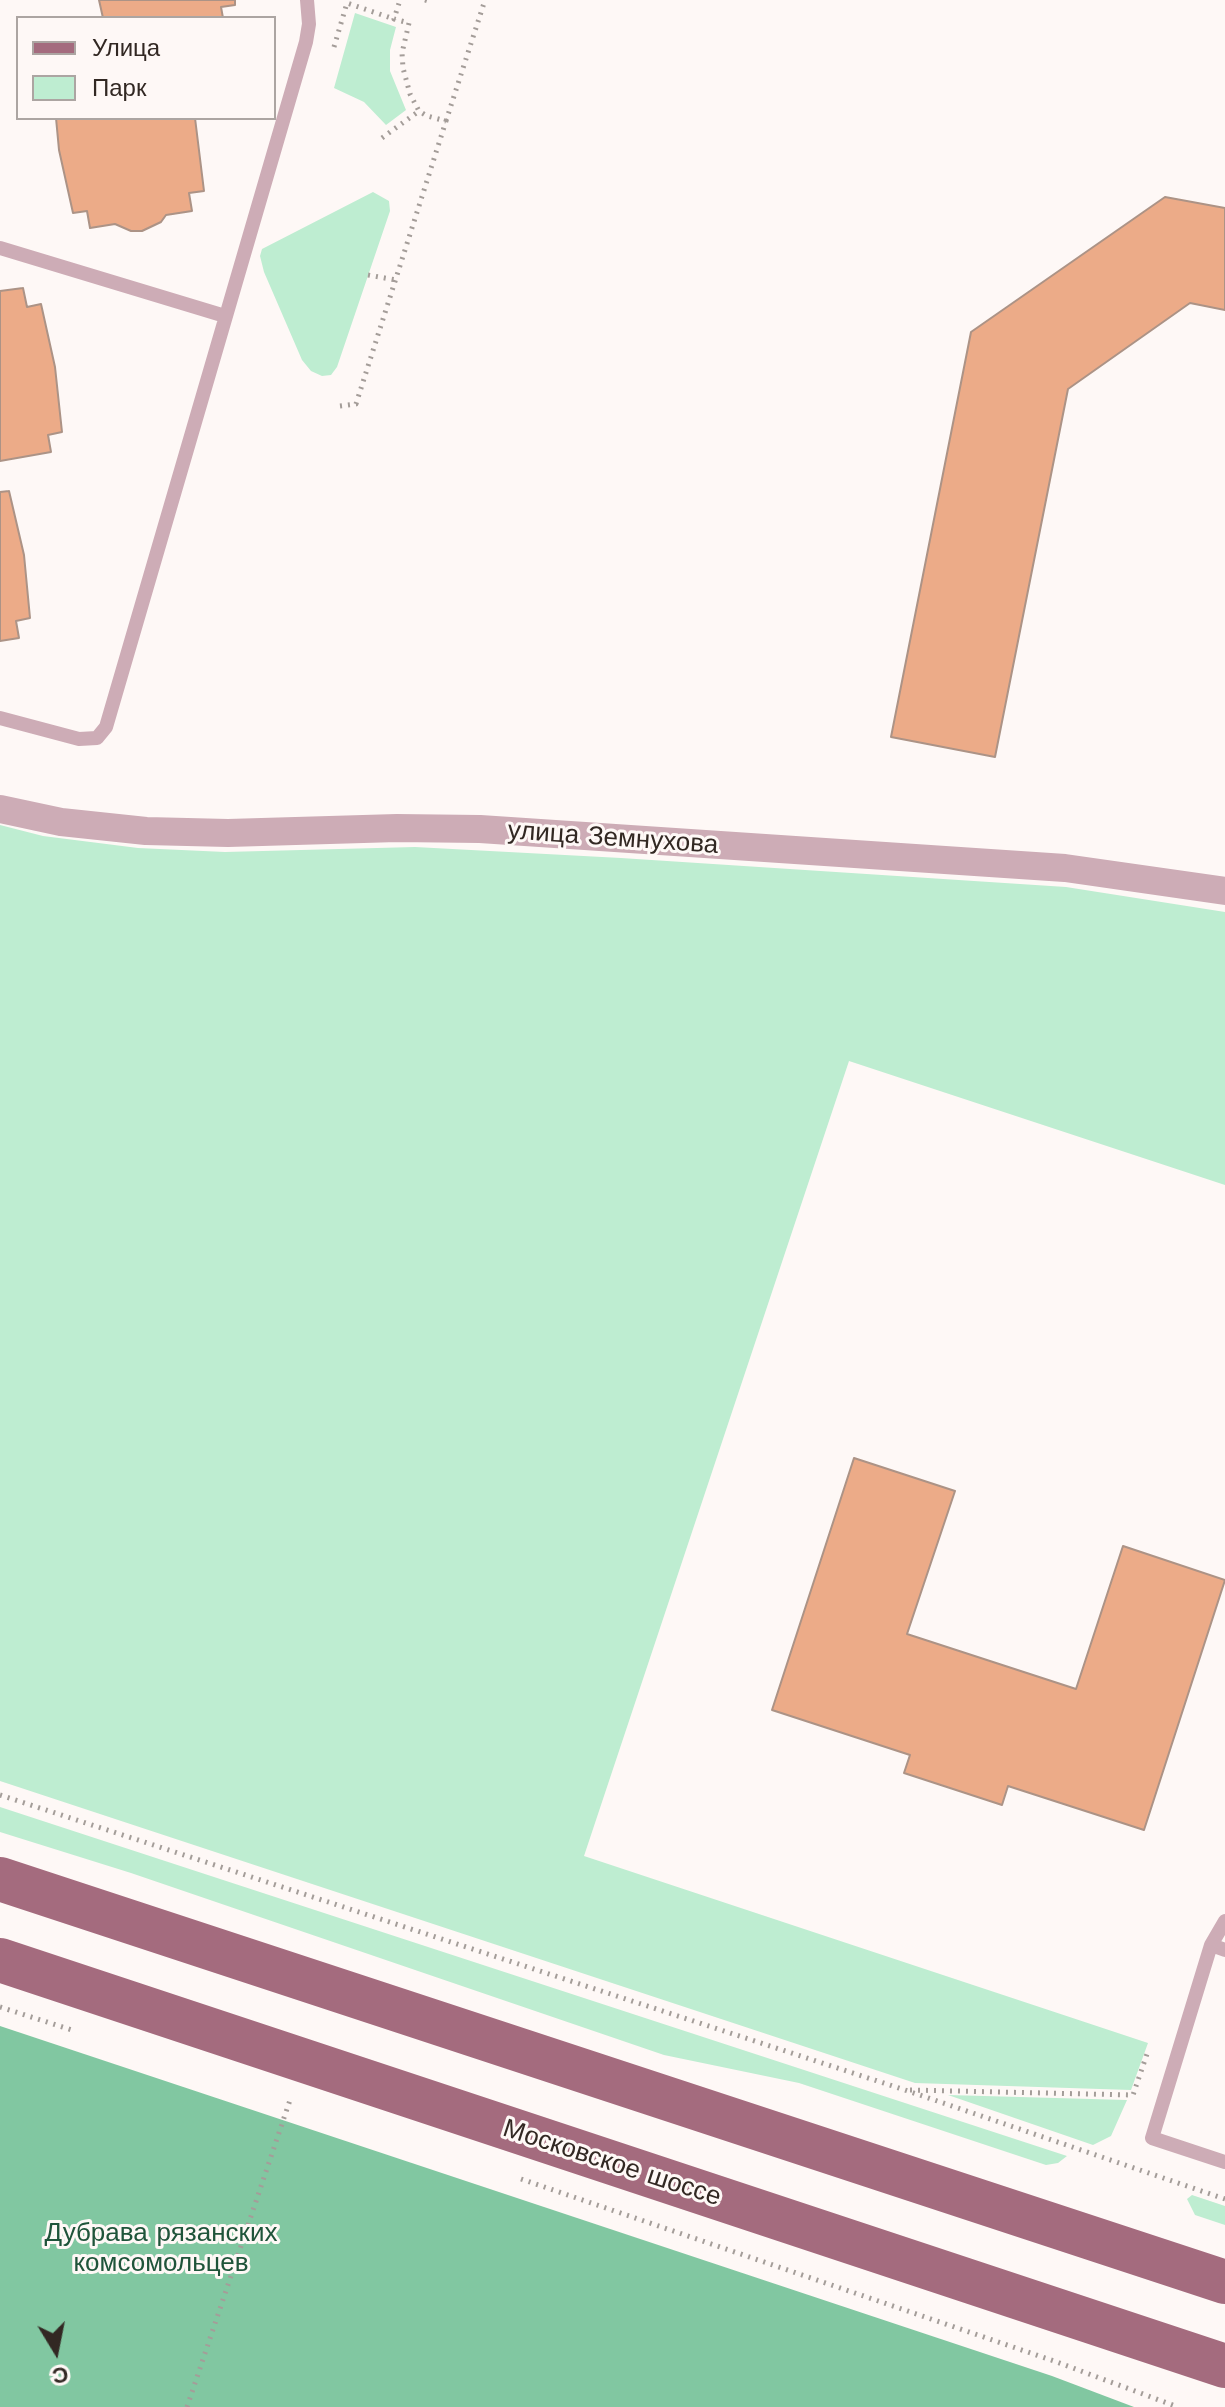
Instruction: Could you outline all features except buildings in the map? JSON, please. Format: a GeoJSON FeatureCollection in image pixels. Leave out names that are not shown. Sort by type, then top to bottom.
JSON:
{"type":"FeatureCollection","features":[{"type":"Feature","properties":{"kind":"main road"},"geometry":{"type":"LineString","coordinates":[[0,1879],[1225,2282]]}},
{"type":"Feature","properties":{"kind":"main road","name":"Московское шоссе"},"geometry":{"type":"LineString","coordinates":[[0,1960],[1225,2366]]}},
{"type":"Feature","properties":{"kind":"street","name":"улица Земнухова"},"geometry":{"type":"LineString","coordinates":[[0,809],[61,822],[146,831],[228,833],[321,829],[480,829],[1065,868],[1225,891]]}},
{"type":"Feature","properties":{"kind":"lane"},"geometry":{"type":"LineString","coordinates":[[0,718],[79,739],[97,738],[106,727],[306,42],[309,24],[307,0]]}},
{"type":"Feature","properties":{"kind":"lane"},"geometry":{"type":"LineString","coordinates":[[0,248],[225,316]]}},
{"type":"Feature","properties":{"kind":"lane"},"geometry":{"type":"LineString","coordinates":[[1225,1921],[1152,2138],[1225,2162]]}},
{"type":"Feature","properties":{"kind":"path"},"geometry":{"type":"LineString","coordinates":[[394,19],[400,0]]}},
{"type":"Feature","properties":{"kind":"path"},"geometry":{"type":"LineString","coordinates":[[340,406],[356,404],[485,0]]}},
{"type":"Feature","properties":{"kind":"path"},"geometry":{"type":"LineString","coordinates":[[330,61],[347,3],[409,23],[403,42],[403,68],[410,94],[419,111],[446,121]]}},
{"type":"Feature","properties":{"kind":"path"},"geometry":{"type":"LineString","coordinates":[[382,138],[419,111]]}},
{"type":"Feature","properties":{"kind":"path"},"geometry":{"type":"LineString","coordinates":[[368,275],[396,280]]}},
{"type":"Feature","properties":{"kind":"path"},"geometry":{"type":"LineString","coordinates":[[0,1795],[905,2090],[1225,2199]]}},
{"type":"Feature","properties":{"kind":"path"},"geometry":{"type":"LineString","coordinates":[[0,2007],[87,2035]]}},
{"type":"Feature","properties":{"kind":"path"},"geometry":{"type":"LineString","coordinates":[[905,2090],[1133,2095],[1153,2037]]}},
{"type":"Feature","properties":{"kind":"path"},"geometry":{"type":"LineString","coordinates":[[187,2407],[290,2100],[275,2096]]}},
{"type":"Feature","properties":{"kind":"path"},"geometry":{"type":"LineString","coordinates":[[515,2177],[1054,2361],[1178,2407]]}},
{"type":"Feature","properties":{"kind":"green space"},"geometry":{"type":"Polygon","coordinates":[[[355,13],[396,27],[390,50],[390,71],[406,110],[386,125],[364,102],[334,88],[355,13]]]}},
{"type":"Feature","properties":{"kind":"green space"},"geometry":{"type":"Polygon","coordinates":[[[373,192],[389,201],[390,211],[337,367],[331,375],[322,376],[311,371],[302,360],[260,256],[262,249],[373,192]]]}},
{"type":"Feature","properties":{"kind":"green space"},"geometry":{"type":"Polygon","coordinates":[[[0,825],[43,836],[138,848],[225,852],[415,847],[1066,887],[1225,912],[1225,1185],[849,1061],[584,1856],[1148,2043],[1131,2090],[915,2083],[0,1781],[0,825]]]}},
{"type":"Feature","properties":{"kind":"green space"},"geometry":{"type":"Polygon","coordinates":[[[0,1807],[1067,2156],[1058,2163],[1046,2165],[799,2083],[664,2055],[131,1873],[0,1832],[0,1807]]]}},
{"type":"Feature","properties":{"kind":"green space","name":"Дубрава рязанских комсомольцев"},"geometry":{"type":"Polygon","coordinates":[[[0,2026],[1052,2376],[1134,2407],[0,2407],[0,2026]]]}},
{"type":"Feature","properties":{"kind":"green space"},"geometry":{"type":"Polygon","coordinates":[[[948,2095],[1127,2100],[1111,2136],[1093,2145],[948,2095]]]}},
{"type":"Feature","properties":{"kind":"green space"},"geometry":{"type":"Polygon","coordinates":[[[1192,2195],[1225,2206],[1225,2225],[1195,2215],[1187,2199],[1192,2195]]]}}]}
